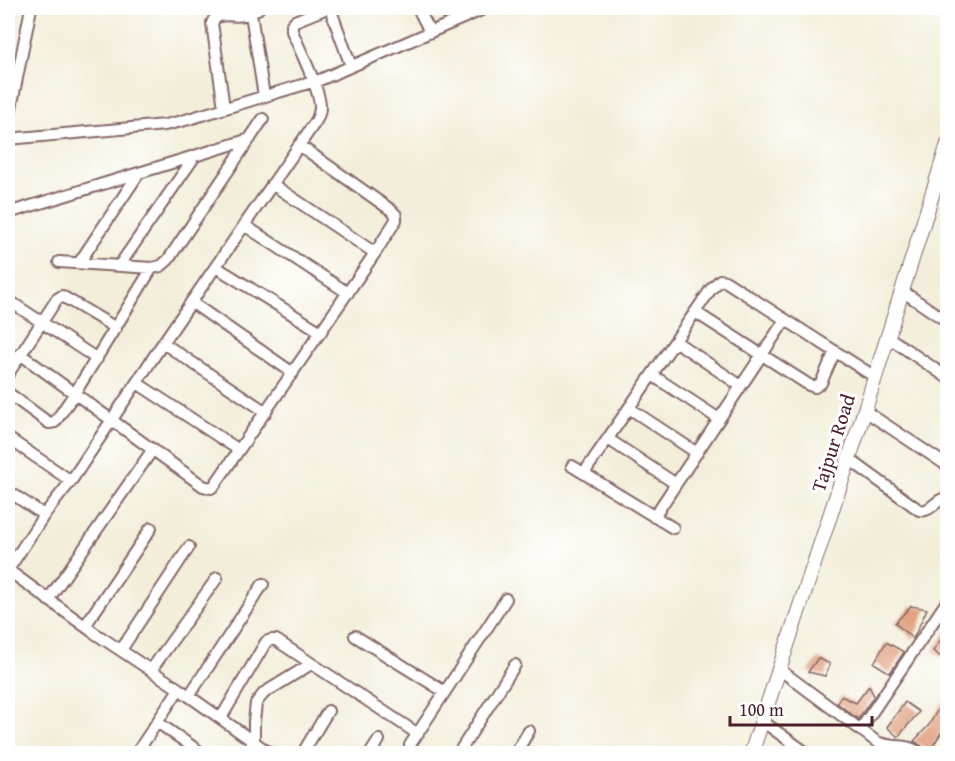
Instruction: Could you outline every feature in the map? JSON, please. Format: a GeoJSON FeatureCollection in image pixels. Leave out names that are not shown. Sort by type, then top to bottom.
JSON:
{"type":"FeatureCollection","features":[{"type":"Feature","properties":{"kind":"main road","name":"Tajpur Road"},"geometry":{"type":"LineString","coordinates":[[751,753],[865,411],[948,144]]}},
{"type":"Feature","properties":{"kind":"street"},"geometry":{"type":"LineString","coordinates":[[8,123],[31,8]]}},
{"type":"Feature","properties":{"kind":"street"},"geometry":{"type":"LineString","coordinates":[[271,753],[85,626],[8,570],[316,121],[321,105],[292,31],[292,24],[328,8],[351,66]]}},
{"type":"Feature","properties":{"kind":"street"},"geometry":{"type":"LineString","coordinates":[[418,8],[430,32]]}},
{"type":"Feature","properties":{"kind":"street"},"geometry":{"type":"LineString","coordinates":[[8,139],[165,125],[313,81],[430,32],[464,12],[486,8]]}},
{"type":"Feature","properties":{"kind":"street"},"geometry":{"type":"LineString","coordinates":[[224,108],[212,23],[217,16],[247,11],[264,96]]}},
{"type":"Feature","properties":{"kind":"street"},"geometry":{"type":"LineString","coordinates":[[59,262],[152,268],[161,266],[168,260],[263,119]]}},
{"type":"Feature","properties":{"kind":"street"},"geometry":{"type":"LineString","coordinates":[[8,213],[250,139]]}},
{"type":"Feature","properties":{"kind":"street"},"geometry":{"type":"LineString","coordinates":[[20,354],[203,486],[211,488],[266,412],[396,220],[396,215],[391,210],[299,145]]}},
{"type":"Feature","properties":{"kind":"street"},"geometry":{"type":"LineString","coordinates":[[118,266],[195,156]]}},
{"type":"Feature","properties":{"kind":"street"},"geometry":{"type":"LineString","coordinates":[[79,263],[139,173]]}},
{"type":"Feature","properties":{"kind":"street"},"geometry":{"type":"LineString","coordinates":[[272,184],[375,253]]}},
{"type":"Feature","properties":{"kind":"street"},"geometry":{"type":"LineString","coordinates":[[244,225],[348,293]]}},
{"type":"Feature","properties":{"kind":"street"},"geometry":{"type":"LineString","coordinates":[[216,267],[321,332]]}},
{"type":"Feature","properties":{"kind":"street"},"geometry":{"type":"LineString","coordinates":[[8,393],[49,423],[58,419],[152,268]]}},
{"type":"Feature","properties":{"kind":"street"},"geometry":{"type":"LineString","coordinates":[[584,473],[711,289],[720,280],[725,281],[875,377]]}},
{"type":"Feature","properties":{"kind":"street"},"geometry":{"type":"LineString","coordinates":[[902,291],[948,322]]}},
{"type":"Feature","properties":{"kind":"street"},"geometry":{"type":"LineString","coordinates":[[8,374],[41,322],[57,299],[62,296],[116,328]]}},
{"type":"Feature","properties":{"kind":"street"},"geometry":{"type":"LineString","coordinates":[[8,300],[97,359]]}},
{"type":"Feature","properties":{"kind":"street"},"geometry":{"type":"LineString","coordinates":[[191,302],[292,374]]}},
{"type":"Feature","properties":{"kind":"street"},"geometry":{"type":"LineString","coordinates":[[695,312],[815,387],[821,383],[835,351]]}},
{"type":"Feature","properties":{"kind":"street"},"geometry":{"type":"LineString","coordinates":[[654,517],[786,320]]}},
{"type":"Feature","properties":{"kind":"street"},"geometry":{"type":"LineString","coordinates":[[888,337],[948,378]]}},
{"type":"Feature","properties":{"kind":"street"},"geometry":{"type":"LineString","coordinates":[[675,341],[741,386]]}},
{"type":"Feature","properties":{"kind":"street"},"geometry":{"type":"LineString","coordinates":[[163,343],[266,412]]}},
{"type":"Feature","properties":{"kind":"street"},"geometry":{"type":"LineString","coordinates":[[652,375],[719,419]]}},
{"type":"Feature","properties":{"kind":"street"},"geometry":{"type":"LineString","coordinates":[[137,383],[239,450]]}},
{"type":"Feature","properties":{"kind":"street"},"geometry":{"type":"LineString","coordinates":[[629,408],[697,453]]}},
{"type":"Feature","properties":{"kind":"street"},"geometry":{"type":"LineString","coordinates":[[865,411],[948,466]]}},
{"type":"Feature","properties":{"kind":"street"},"geometry":{"type":"LineString","coordinates":[[8,438],[70,481]]}},
{"type":"Feature","properties":{"kind":"street"},"geometry":{"type":"LineString","coordinates":[[608,439],[676,484]]}},
{"type":"Feature","properties":{"kind":"street"},"geometry":{"type":"LineString","coordinates":[[48,600],[153,450]]}},
{"type":"Feature","properties":{"kind":"street"},"geometry":{"type":"LineString","coordinates":[[849,459],[919,510],[929,510],[947,495]]}},
{"type":"Feature","properties":{"kind":"street"},"geometry":{"type":"LineString","coordinates":[[572,466],[673,528]]}},
{"type":"Feature","properties":{"kind":"street"},"geometry":{"type":"LineString","coordinates":[[8,491],[44,515]]}},
{"type":"Feature","properties":{"kind":"street"},"geometry":{"type":"LineString","coordinates":[[85,626],[151,528]]}},
{"type":"Feature","properties":{"kind":"street"},"geometry":{"type":"LineString","coordinates":[[121,650],[189,547]]}},
{"type":"Feature","properties":{"kind":"street"},"geometry":{"type":"LineString","coordinates":[[151,670],[217,578]]}},
{"type":"Feature","properties":{"kind":"street"},"geometry":{"type":"LineString","coordinates":[[189,696],[263,584]]}},
{"type":"Feature","properties":{"kind":"street"},"geometry":{"type":"LineString","coordinates":[[411,753],[410,745],[506,599]]}},
{"type":"Feature","properties":{"kind":"street"},"geometry":{"type":"LineString","coordinates":[[861,730],[948,600]]}},
{"type":"Feature","properties":{"kind":"street"},"geometry":{"type":"LineString","coordinates":[[355,636],[445,692]]}},
{"type":"Feature","properties":{"kind":"street"},"geometry":{"type":"LineString","coordinates":[[221,718],[266,642],[276,640],[418,734]]}},
{"type":"Feature","properties":{"kind":"street"},"geometry":{"type":"LineString","coordinates":[[246,753],[254,741],[255,708],[259,698],[311,664]]}},
{"type":"Feature","properties":{"kind":"street"},"geometry":{"type":"LineString","coordinates":[[458,753],[515,664]]}},
{"type":"Feature","properties":{"kind":"street"},"geometry":{"type":"LineString","coordinates":[[779,669],[877,742],[883,745],[910,746],[921,753]]}},
{"type":"Feature","properties":{"kind":"street"},"geometry":{"type":"LineString","coordinates":[[140,752],[179,689]]}},
{"type":"Feature","properties":{"kind":"street"},"geometry":{"type":"LineString","coordinates":[[302,753],[328,711]]}},
{"type":"Feature","properties":{"kind":"street"},"geometry":{"type":"LineString","coordinates":[[762,721],[808,753]]}},
{"type":"Feature","properties":{"kind":"street"},"geometry":{"type":"LineString","coordinates":[[157,722],[203,753]]}},
{"type":"Feature","properties":{"kind":"street"},"geometry":{"type":"LineString","coordinates":[[515,753],[529,731]]}},
{"type":"Feature","properties":{"kind":"street"},"geometry":{"type":"LineString","coordinates":[[370,753],[379,740]]}},
{"type":"Feature","properties":{"kind":"building"},"geometry":{"type":"Polygon","coordinates":[[[911,606],[927,609],[913,639],[895,623],[911,606]]]}},
{"type":"Feature","properties":{"kind":"building"},"geometry":{"type":"Polygon","coordinates":[[[948,629],[948,662],[933,651],[948,629]]]}},
{"type":"Feature","properties":{"kind":"building"},"geometry":{"type":"Polygon","coordinates":[[[886,642],[904,652],[890,673],[874,663],[886,642]]]}},
{"type":"Feature","properties":{"kind":"building"},"geometry":{"type":"Polygon","coordinates":[[[818,658],[830,664],[825,676],[808,672],[818,658]]]}},
{"type":"Feature","properties":{"kind":"building"},"geometry":{"type":"Polygon","coordinates":[[[869,686],[874,696],[858,719],[837,703],[841,696],[856,703],[869,686]]]}},
{"type":"Feature","properties":{"kind":"building"},"geometry":{"type":"Polygon","coordinates":[[[948,696],[948,730],[944,735],[941,733],[929,752],[914,741],[929,725],[948,696]]]}},
{"type":"Feature","properties":{"kind":"building"},"geometry":{"type":"Polygon","coordinates":[[[905,702],[919,712],[898,737],[887,727],[905,702]]]}},
{"type":"Feature","properties":{"kind":"waterway"},"geometry":{"type":"LineString","coordinates":[[8,16],[10,8]]}}]}
